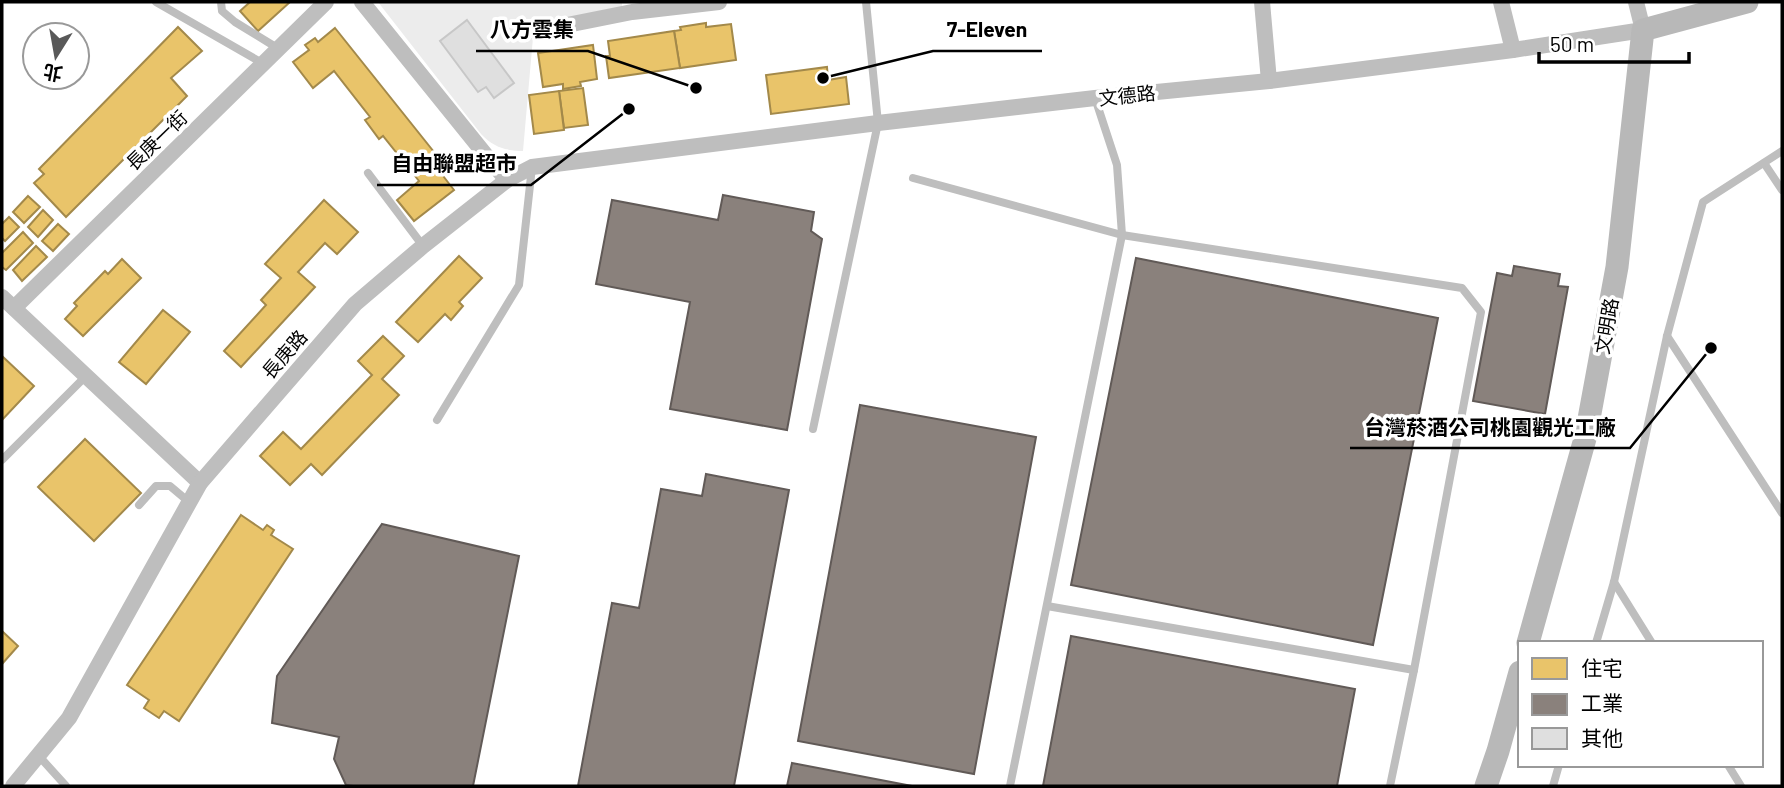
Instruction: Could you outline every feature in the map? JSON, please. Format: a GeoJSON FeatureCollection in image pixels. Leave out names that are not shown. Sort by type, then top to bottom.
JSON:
{"type":"FeatureCollection","features":[{"type":"Feature","properties":{"kind":"street","name":"長庚一街"},"geometry":{"type":"LineString","coordinates":[[14,309],[326,2]]}},
{"type":"Feature","properties":{"kind":"street"},"geometry":{"type":"LineString","coordinates":[[362,2],[507,180]]}},
{"type":"Feature","properties":{"kind":"street"},"geometry":{"type":"LineString","coordinates":[[557,27],[632,7],[719,2]]}},
{"type":"Feature","properties":{"kind":"street"},"geometry":{"type":"LineString","coordinates":[[1262,2],[1269,81]]}},
{"type":"Feature","properties":{"kind":"street"},"geometry":{"type":"LineString","coordinates":[[1501,2],[1513,50]]}},
{"type":"Feature","properties":{"kind":"street","name":"文明路"},"geometry":{"type":"LineString","coordinates":[[1529,641],[1586,435],[1617,267],[1643,30],[1636,2]]}},
{"type":"Feature","properties":{"kind":"street","name":"文德路"},"geometry":{"type":"LineString","coordinates":[[507,180],[532,167],[878,123],[1269,81],[1513,50],[1643,30],[1747,2]]}},
{"type":"Feature","properties":{"kind":"street","name":"長庚路"},"geometry":{"type":"LineString","coordinates":[[13,786],[69,718],[200,483],[355,304],[507,180]]}},
{"type":"Feature","properties":{"kind":"street"},"geometry":{"type":"LineString","coordinates":[[2,297],[200,483]]}},
{"type":"Feature","properties":{"kind":"street"},"geometry":{"type":"LineString","coordinates":[[1486,786],[1518,679]]}},
{"type":"Feature","properties":{"kind":"lane"},"geometry":{"type":"LineString","coordinates":[[156,2],[264,64]]}},
{"type":"Feature","properties":{"kind":"lane"},"geometry":{"type":"LineString","coordinates":[[221,2],[222,11],[235,22],[279,49]]}},
{"type":"Feature","properties":{"kind":"lane"},"geometry":{"type":"LineString","coordinates":[[813,429],[878,123],[866,2]]}},
{"type":"Feature","properties":{"kind":"lane"},"geometry":{"type":"LineString","coordinates":[[1010,786],[1122,235],[1117,165],[1095,98]]}},
{"type":"Feature","properties":{"kind":"lane"},"geometry":{"type":"LineString","coordinates":[[1597,641],[1614,582],[1667,337],[1703,202],[1782,151]]}},
{"type":"Feature","properties":{"kind":"lane"},"geometry":{"type":"LineString","coordinates":[[1764,163],[1782,190]]}},
{"type":"Feature","properties":{"kind":"lane"},"geometry":{"type":"LineString","coordinates":[[437,420],[519,285],[532,167]]}},
{"type":"Feature","properties":{"kind":"lane"},"geometry":{"type":"LineString","coordinates":[[368,173],[423,246]]}},
{"type":"Feature","properties":{"kind":"lane"},"geometry":{"type":"LineString","coordinates":[[913,178],[1122,235],[1462,288],[1481,312],[1390,786]]}},
{"type":"Feature","properties":{"kind":"lane"},"geometry":{"type":"LineString","coordinates":[[1667,337],[1782,513]]}},
{"type":"Feature","properties":{"kind":"lane"},"geometry":{"type":"LineString","coordinates":[[2,460],[86,376]]}},
{"type":"Feature","properties":{"kind":"lane"},"geometry":{"type":"LineString","coordinates":[[139,505],[156,486],[170,486],[188,502]]}},
{"type":"Feature","properties":{"kind":"lane"},"geometry":{"type":"LineString","coordinates":[[1614,582],[1651,641]]}},
{"type":"Feature","properties":{"kind":"lane"},"geometry":{"type":"LineString","coordinates":[[1047,606],[1414,670]]}},
{"type":"Feature","properties":{"kind":"lane"},"geometry":{"type":"LineString","coordinates":[[38,755],[66,786]]}},
{"type":"Feature","properties":{"kind":"lane"},"geometry":{"type":"LineString","coordinates":[[1553,786],[1558,767]]}},
{"type":"Feature","properties":{"kind":"lane"},"geometry":{"type":"LineString","coordinates":[[1729,767],[1741,786]]}},
{"type":"Feature","properties":{"kind":"shaded area"},"geometry":{"type":"Polygon","coordinates":[[[378,2],[622,2],[622,7],[534,26],[523,151],[500,147],[481,134],[378,2]]]}},
{"type":"Feature","properties":{"kind":"building: 住宅"},"geometry":{"type":"Polygon","coordinates":[[[250,2],[290,2],[258,31],[240,11],[250,2]]]}},
{"type":"Feature","properties":{"kind":"building: 住宅"},"geometry":{"type":"Polygon","coordinates":[[[706,23],[706,27],[731,24],[736,60],[680,68],[674,31],[681,30],[680,27],[706,23]]]}},
{"type":"Feature","properties":{"kind":"building: 住宅"},"geometry":{"type":"Polygon","coordinates":[[[178,27],[202,51],[171,78],[187,96],[66,217],[34,183],[44,174],[39,169],[178,27]]]}},
{"type":"Feature","properties":{"kind":"building: 住宅"},"geometry":{"type":"Polygon","coordinates":[[[335,28],[446,167],[440,172],[454,190],[414,221],[397,200],[419,181],[383,136],[379,139],[365,120],[370,117],[334,71],[313,88],[293,62],[309,50],[305,45],[315,38],[318,42],[335,28]]]}},
{"type":"Feature","properties":{"kind":"building: 住宅"},"geometry":{"type":"Polygon","coordinates":[[[674,31],[680,68],[609,78],[606,56],[610,56],[608,41],[674,31]]]}},
{"type":"Feature","properties":{"kind":"building: 住宅"},"geometry":{"type":"Polygon","coordinates":[[[593,45],[597,79],[580,82],[581,86],[563,89],[563,84],[543,87],[538,53],[593,45]]]}},
{"type":"Feature","properties":{"kind":"building: 住宅"},"geometry":{"type":"Polygon","coordinates":[[[827,67],[828,80],[846,77],[849,104],[771,114],[766,75],[827,67]]]}},
{"type":"Feature","properties":{"kind":"building: 住宅"},"geometry":{"type":"Polygon","coordinates":[[[583,88],[588,125],[564,128],[559,91],[583,88]]]}},
{"type":"Feature","properties":{"kind":"building: 住宅"},"geometry":{"type":"Polygon","coordinates":[[[559,91],[564,130],[534,134],[529,95],[559,91]]]}},
{"type":"Feature","properties":{"kind":"building: 住宅"},"geometry":{"type":"Polygon","coordinates":[[[28,196],[40,207],[24,223],[13,212],[28,196]]]}},
{"type":"Feature","properties":{"kind":"building: 住宅"},"geometry":{"type":"Polygon","coordinates":[[[324,200],[358,232],[337,254],[325,243],[298,272],[315,287],[241,367],[224,351],[266,305],[261,300],[281,278],[265,264],[324,200]]]}},
{"type":"Feature","properties":{"kind":"building: 住宅"},"geometry":{"type":"Polygon","coordinates":[[[43,210],[53,220],[38,237],[28,227],[43,210]]]}},
{"type":"Feature","properties":{"kind":"building: 住宅"},"geometry":{"type":"Polygon","coordinates":[[[9,217],[19,227],[5,241],[2,238],[2,224],[9,217]]]}},
{"type":"Feature","properties":{"kind":"building: 住宅"},"geometry":{"type":"Polygon","coordinates":[[[58,224],[69,234],[53,251],[42,241],[58,224]]]}},
{"type":"Feature","properties":{"kind":"building: 住宅"},"geometry":{"type":"Polygon","coordinates":[[[23,232],[33,243],[6,270],[2,267],[2,253],[23,232]]]}},
{"type":"Feature","properties":{"kind":"building: 住宅"},"geometry":{"type":"Polygon","coordinates":[[[36,246],[47,257],[22,281],[13,270],[36,246]]]}},
{"type":"Feature","properties":{"kind":"building: 住宅"},"geometry":{"type":"Polygon","coordinates":[[[459,256],[482,278],[459,302],[463,306],[451,320],[445,314],[418,342],[396,322],[459,256]]]}},
{"type":"Feature","properties":{"kind":"building: 住宅"},"geometry":{"type":"Polygon","coordinates":[[[122,259],[141,278],[83,336],[65,319],[77,306],[74,303],[105,271],[108,274],[122,259]]]}},
{"type":"Feature","properties":{"kind":"building: 住宅"},"geometry":{"type":"Polygon","coordinates":[[[163,310],[190,332],[146,384],[119,362],[163,310]]]}},
{"type":"Feature","properties":{"kind":"building: 住宅"},"geometry":{"type":"Polygon","coordinates":[[[383,336],[404,356],[382,379],[399,395],[322,475],[311,464],[290,485],[260,456],[283,432],[301,449],[372,375],[358,361],[383,336]]]}},
{"type":"Feature","properties":{"kind":"building: 住宅"},"geometry":{"type":"Polygon","coordinates":[[[2,356],[34,386],[2,420],[2,356]]]}},
{"type":"Feature","properties":{"kind":"building: 住宅"},"geometry":{"type":"Polygon","coordinates":[[[85,439],[141,493],[94,541],[38,487],[85,439]]]}},
{"type":"Feature","properties":{"kind":"building: 住宅"},"geometry":{"type":"Polygon","coordinates":[[[241,515],[263,530],[267,525],[274,530],[271,535],[293,549],[179,721],[164,711],[159,718],[144,708],[149,700],[127,685],[241,515]]]}},
{"type":"Feature","properties":{"kind":"building: 住宅"},"geometry":{"type":"Polygon","coordinates":[[[2,631],[18,646],[2,664],[2,631]]]}},
{"type":"Feature","properties":{"kind":"building: 工業"},"geometry":{"type":"Polygon","coordinates":[[[723,195],[814,212],[811,231],[822,239],[787,430],[670,409],[690,302],[596,284],[612,200],[718,220],[723,195]]]}},
{"type":"Feature","properties":{"kind":"building: 工業"},"geometry":{"type":"Polygon","coordinates":[[[1136,258],[1438,318],[1373,645],[1071,585],[1136,258]]]}},
{"type":"Feature","properties":{"kind":"building: 工業"},"geometry":{"type":"Polygon","coordinates":[[[1514,266],[1560,274],[1558,286],[1568,287],[1545,414],[1473,401],[1497,273],[1512,276],[1514,266]]]}},
{"type":"Feature","properties":{"kind":"building: 工業"},"geometry":{"type":"Polygon","coordinates":[[[860,405],[1036,437],[974,774],[798,741],[860,405]]]}},
{"type":"Feature","properties":{"kind":"building: 工業"},"geometry":{"type":"Polygon","coordinates":[[[706,474],[789,490],[734,786],[578,786],[612,603],[639,608],[661,489],[702,496],[706,474]]]}},
{"type":"Feature","properties":{"kind":"building: 工業"},"geometry":{"type":"Polygon","coordinates":[[[382,524],[519,556],[473,786],[346,785],[334,759],[339,737],[272,723],[277,676],[382,524]]]}},
{"type":"Feature","properties":{"kind":"building: 工業"},"geometry":{"type":"Polygon","coordinates":[[[1071,636],[1355,689],[1337,786],[1043,786],[1071,636]]]}},
{"type":"Feature","properties":{"kind":"building: 工業"},"geometry":{"type":"Polygon","coordinates":[[[792,763],[912,786],[787,786],[792,763]]]}},
{"type":"Feature","properties":{"kind":"building: 其他"},"geometry":{"type":"Polygon","coordinates":[[[467,20],[514,83],[494,98],[486,87],[478,92],[440,41],[467,20]]]}},
{"type":"Feature","properties":{"kind":"place","name":"7-Eleven"},"geometry":{"type":"Point","coordinates":[823,78]}},
{"type":"Feature","properties":{"kind":"place","name":"八方雲集"},"geometry":{"type":"Point","coordinates":[696,88]}},
{"type":"Feature","properties":{"kind":"place","name":"自由聯盟超市"},"geometry":{"type":"Point","coordinates":[629,109]}},
{"type":"Feature","properties":{"kind":"place","name":"台灣菸酒公司桃園觀光工廠"},"geometry":{"type":"Point","coordinates":[1711,348]}}]}
